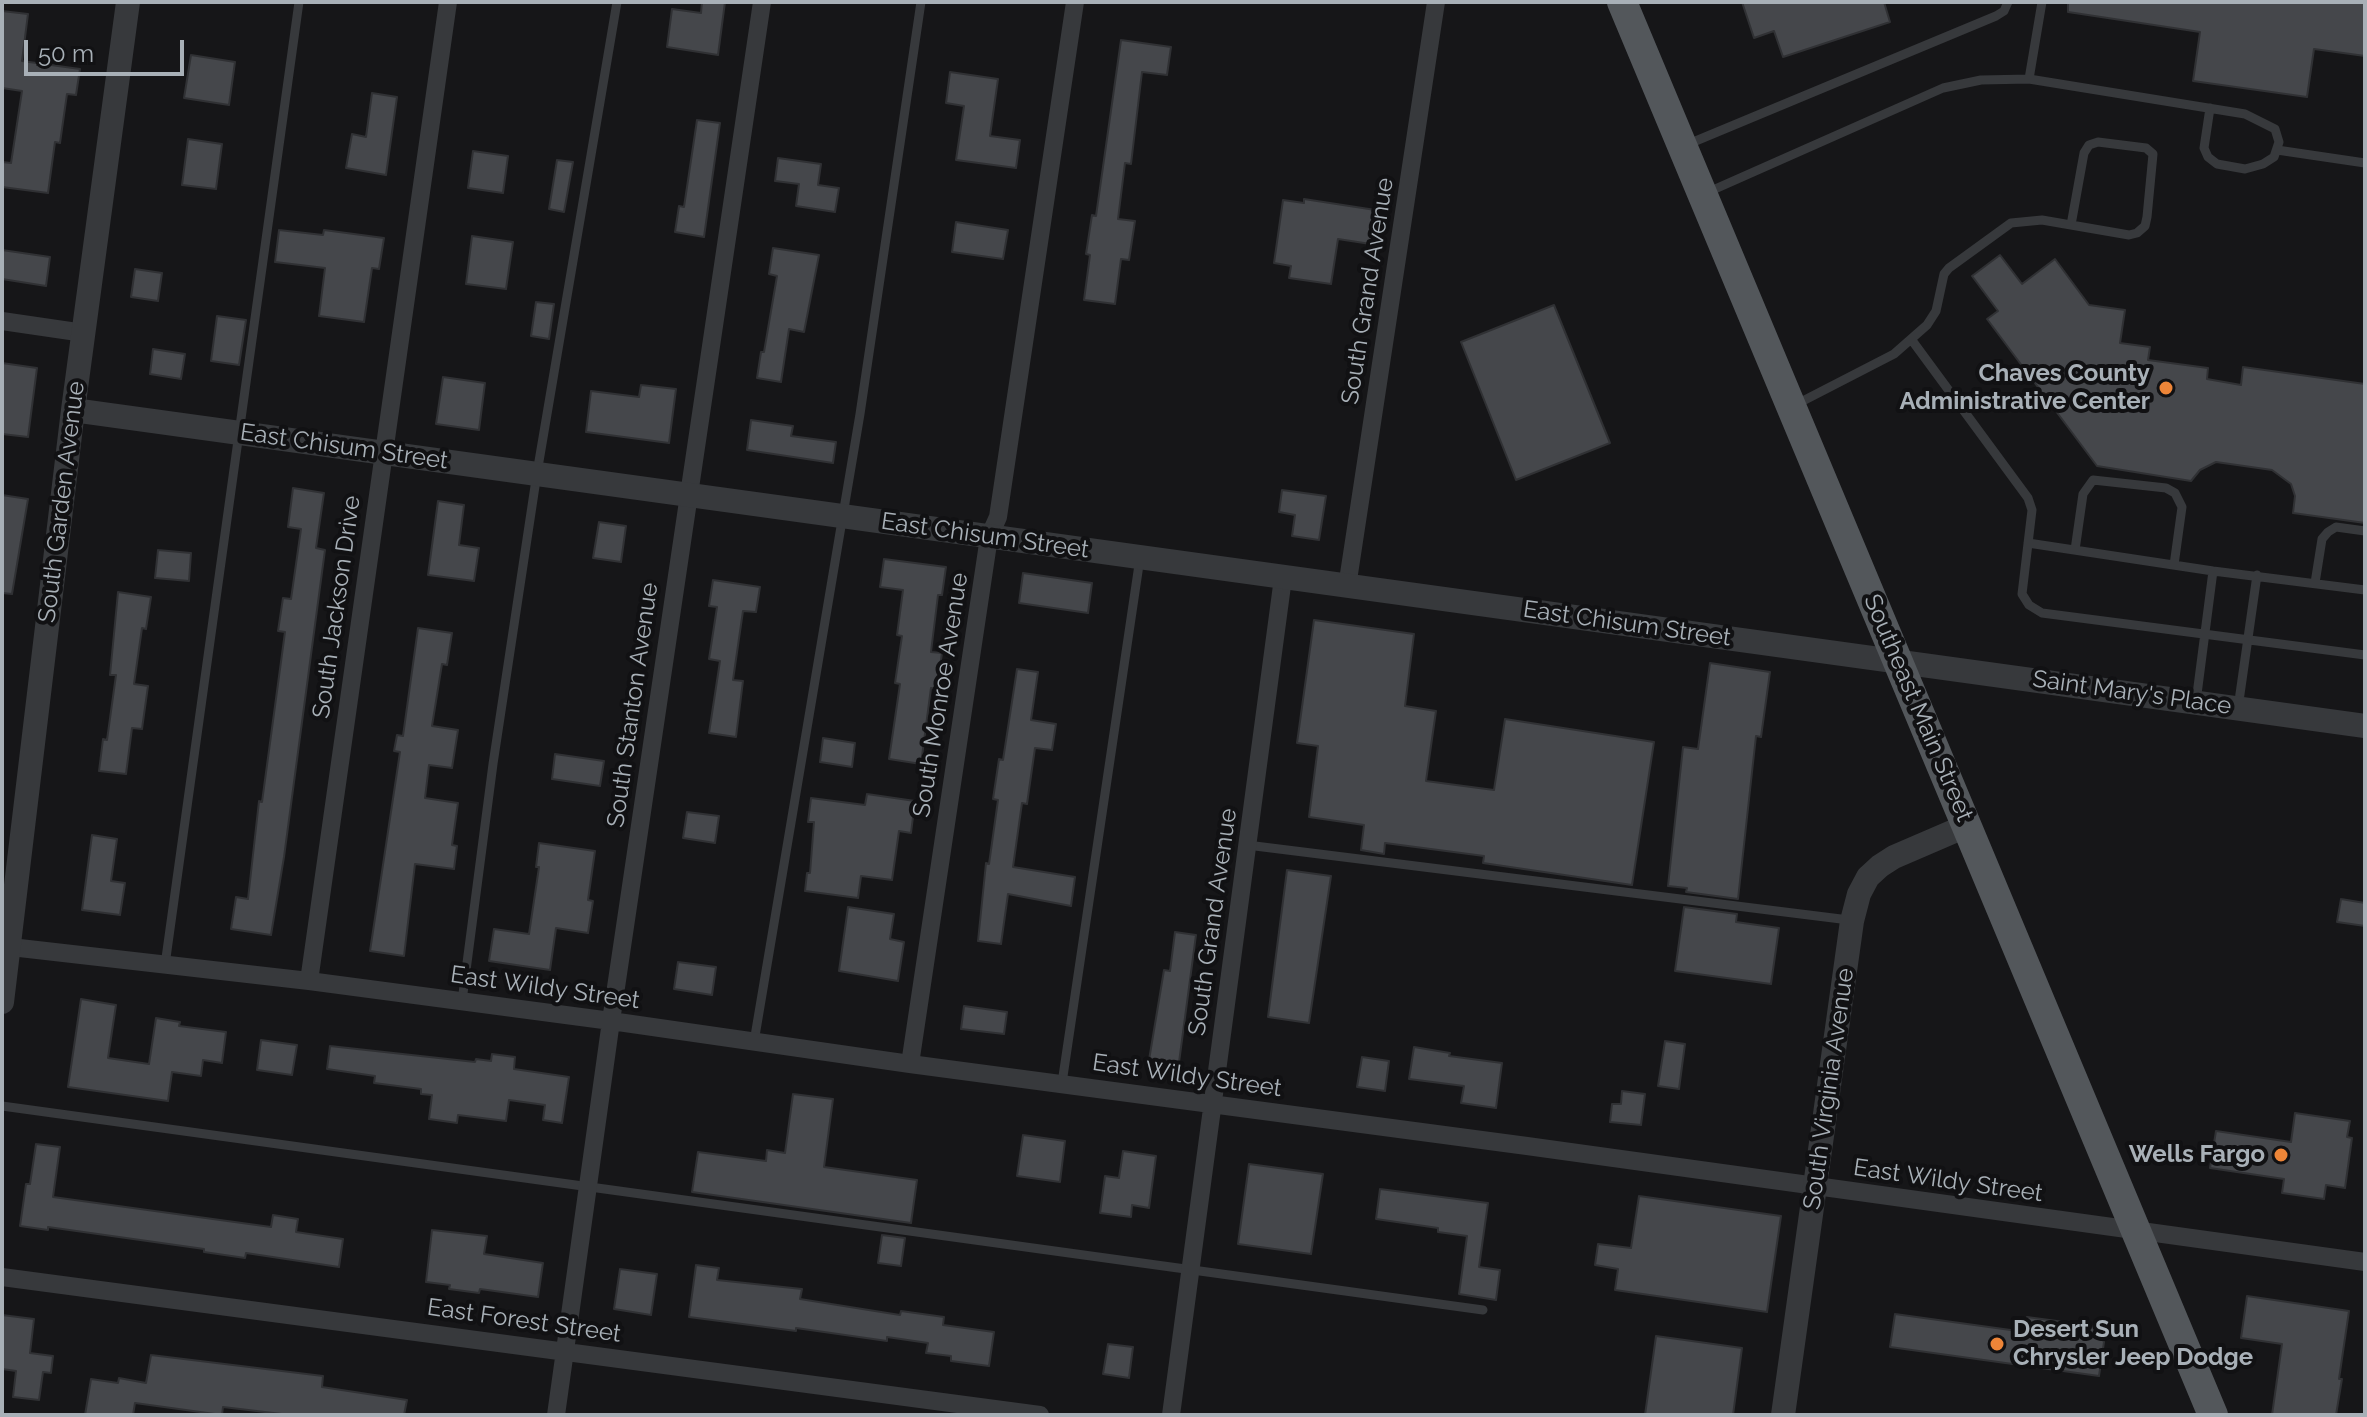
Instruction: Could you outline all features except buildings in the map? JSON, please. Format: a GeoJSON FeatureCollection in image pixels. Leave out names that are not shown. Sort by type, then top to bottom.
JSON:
{"type":"FeatureCollection","features":[{"type":"Feature","properties":{"kind":"main road","name":"Southeast Main Street"},"geometry":{"type":"LineString","coordinates":[[1622,2],[2213,1415]]}},
{"type":"Feature","properties":{"kind":"street","name":"South Garden Avenue"},"geometry":{"type":"LineString","coordinates":[[2,1002],[6,947],[73,410],[128,2]]}},
{"type":"Feature","properties":{"kind":"street","name":"South Jackson Drive"},"geometry":{"type":"LineString","coordinates":[[309,981],[448,2]]}},
{"type":"Feature","properties":{"kind":"street","name":"South Stanton Avenue"},"geometry":{"type":"LineString","coordinates":[[556,1415],[611,1021],[762,2]]}},
{"type":"Feature","properties":{"kind":"street","name":"South Monroe Avenue"},"geometry":{"type":"LineString","coordinates":[[910,1064],[989,537],[998,517],[1075,2]]}},
{"type":"Feature","properties":{"kind":"street","name":"South Grand Avenue"},"geometry":{"type":"LineString","coordinates":[[1347,587],[1436,2]]}},
{"type":"Feature","properties":{"kind":"street"},"geometry":{"type":"LineString","coordinates":[[2,321],[84,333]]}},
{"type":"Feature","properties":{"kind":"street","name":"East Chisum Street"},"geometry":{"type":"LineString","coordinates":[[73,410],[1347,587],[1898,660]]}},
{"type":"Feature","properties":{"kind":"street","name":"South Grand Avenue"},"geometry":{"type":"LineString","coordinates":[[1171,1415],[1283,578]]}},
{"type":"Feature","properties":{"kind":"street","name":"Saint Mary's Place"},"geometry":{"type":"LineString","coordinates":[[1898,660],[2365,726]]}},
{"type":"Feature","properties":{"kind":"street","name":"South Virginia Avenue"},"geometry":{"type":"LineString","coordinates":[[1783,1415],[1852,921],[1859,894],[1868,877],[1894,857],[1966,826]]}},
{"type":"Feature","properties":{"kind":"street","name":"East Wildy Street"},"geometry":{"type":"LineString","coordinates":[[6,947],[462,1001],[2365,1262]]}},
{"type":"Feature","properties":{"kind":"street","name":"East Forest Street"},"geometry":{"type":"LineString","coordinates":[[2,1277],[1040,1415]]}},
{"type":"Feature","properties":{"kind":"lane"},"geometry":{"type":"LineString","coordinates":[[165,965],[299,2]]}},
{"type":"Feature","properties":{"kind":"lane"},"geometry":{"type":"LineString","coordinates":[[462,1001],[493,764],[537,473],[617,2]]}},
{"type":"Feature","properties":{"kind":"lane"},"geometry":{"type":"LineString","coordinates":[[754,1042],[860,414],[921,2]]}},
{"type":"Feature","properties":{"kind":"lane"},"geometry":{"type":"LineString","coordinates":[[1683,147],[1996,16],[2004,11],[2008,2]]}},
{"type":"Feature","properties":{"kind":"lane"},"geometry":{"type":"LineString","coordinates":[[2029,79],[2042,2]]}},
{"type":"Feature","properties":{"kind":"lane"},"geometry":{"type":"LineString","coordinates":[[1703,194],[1943,88],[1981,80],[2029,79],[2210,108],[2245,114],[2275,129],[2279,142],[2274,157],[2245,169],[2217,164],[2208,157],[2204,148],[2210,108]]}},
{"type":"Feature","properties":{"kind":"lane"},"geometry":{"type":"LineString","coordinates":[[1792,406],[1894,354],[1927,325],[1936,311],[1944,274],[1949,268],[2019,221],[2042,220],[2071,225],[2129,235],[2137,233],[2145,226],[2147,217],[2153,154],[2146,148],[2098,142],[2089,145],[2084,153],[2071,225]]}},
{"type":"Feature","properties":{"kind":"lane"},"geometry":{"type":"LineString","coordinates":[[2277,150],[2365,163]]}},
{"type":"Feature","properties":{"kind":"lane"},"geometry":{"type":"LineString","coordinates":[[1911,339],[2028,498],[2032,510],[2022,594],[2029,605],[2042,613],[2365,655]]}},
{"type":"Feature","properties":{"kind":"lane"},"geometry":{"type":"LineString","coordinates":[[2075,550],[2083,494],[2093,480],[2166,488],[2175,493],[2182,507],[2174,565]]}},
{"type":"Feature","properties":{"kind":"lane"},"geometry":{"type":"LineString","coordinates":[[2315,583],[2322,539],[2328,532],[2336,527],[2365,531]]}},
{"type":"Feature","properties":{"kind":"lane"},"geometry":{"type":"LineString","coordinates":[[2028,543],[2365,590]]}},
{"type":"Feature","properties":{"kind":"lane"},"geometry":{"type":"LineString","coordinates":[[1062,1083],[1140,558]]}},
{"type":"Feature","properties":{"kind":"lane"},"geometry":{"type":"LineString","coordinates":[[2196,702],[2213,571]]}},
{"type":"Feature","properties":{"kind":"lane"},"geometry":{"type":"LineString","coordinates":[[2238,708],[2257,575]]}},
{"type":"Feature","properties":{"kind":"lane"},"geometry":{"type":"LineString","coordinates":[[1247,845],[1852,921]]}},
{"type":"Feature","properties":{"kind":"lane"},"geometry":{"type":"LineString","coordinates":[[2,1106],[1483,1310]]}},
{"type":"Feature","properties":{"kind":"place","name":"Chaves County Administrative Center"},"geometry":{"type":"Point","coordinates":[2166,388]}},
{"type":"Feature","properties":{"kind":"place","name":"Wells Fargo"},"geometry":{"type":"Point","coordinates":[2281,1155]}},
{"type":"Feature","properties":{"kind":"place","name":"Desert Sun Chrysler Jeep Dodge"},"geometry":{"type":"Point","coordinates":[1997,1344]}}]}
